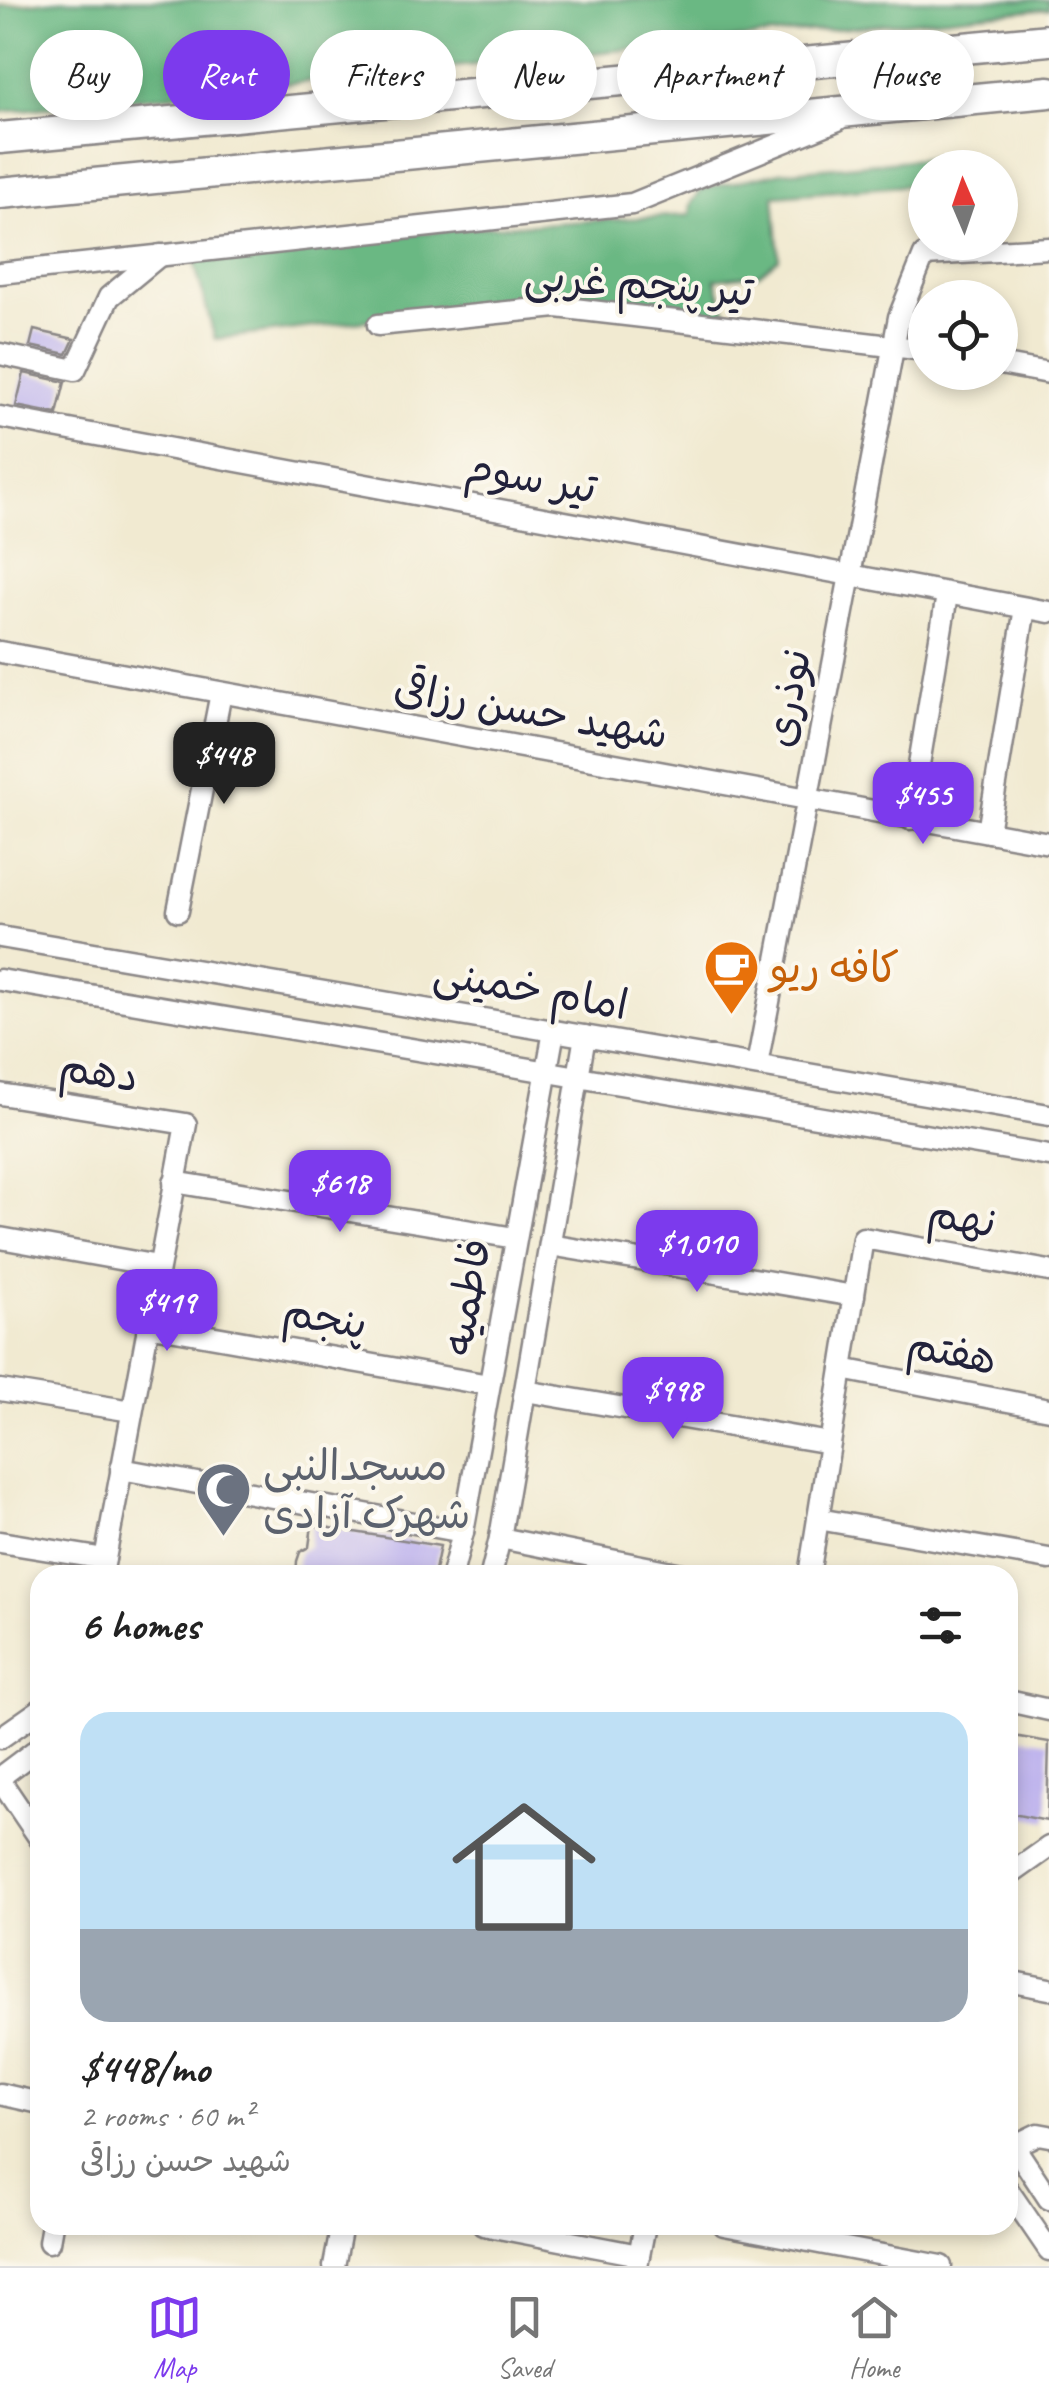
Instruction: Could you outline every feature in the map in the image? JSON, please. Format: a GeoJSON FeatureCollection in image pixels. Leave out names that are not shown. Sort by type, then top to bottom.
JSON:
{"type":"FeatureCollection","features":[{"type":"Feature","properties":{"kind":"highway"},"geometry":{"type":"LineString","coordinates":[[0,138],[1049,40]]}},
{"type":"Feature","properties":{"kind":"highway"},"geometry":{"type":"LineString","coordinates":[[974,99],[1049,92]]}},
{"type":"Feature","properties":{"kind":"highway"},"geometry":{"type":"LineString","coordinates":[[0,193],[836,113]]}},
{"type":"Feature","properties":{"kind":"street"},"geometry":{"type":"LineString","coordinates":[[0,273],[632,204],[838,120]]}},
{"type":"Feature","properties":{"kind":"street","name":"نوذری"},"geometry":{"type":"LineString","coordinates":[[757,1065],[899,317],[924,255],[1049,248]]}},
{"type":"Feature","properties":{"kind":"street"},"geometry":{"type":"LineString","coordinates":[[0,354],[74,370],[109,297],[161,254]]}},
{"type":"Feature","properties":{"kind":"street","name":"تیر پنجم غربی"},"geometry":{"type":"LineString","coordinates":[[378,324],[558,307],[908,347]]}},
{"type":"Feature","properties":{"kind":"street"},"geometry":{"type":"LineString","coordinates":[[1018,368],[1049,374]]}},
{"type":"Feature","properties":{"kind":"street","name":"تیر سوم"},"geometry":{"type":"LineString","coordinates":[[0,417],[1049,612]]}},
{"type":"Feature","properties":{"kind":"street"},"geometry":{"type":"LineString","coordinates":[[910,819],[947,595]]}},
{"type":"Feature","properties":{"kind":"street"},"geometry":{"type":"LineString","coordinates":[[988,832],[1025,608]]}},
{"type":"Feature","properties":{"kind":"street","name":"شهید حسن رزاقی"},"geometry":{"type":"LineString","coordinates":[[0,652],[1049,843]]}},
{"type":"Feature","properties":{"kind":"street"},"geometry":{"type":"LineString","coordinates":[[178,911],[221,693]]}},
{"type":"Feature","properties":{"kind":"street","name":"امام خمینی"},"geometry":{"type":"LineString","coordinates":[[0,936],[1049,1115]]}},
{"type":"Feature","properties":{"kind":"street","name":"امام خمینی"},"geometry":{"type":"LineString","coordinates":[[0,980],[1049,1156]]}},
{"type":"Feature","properties":{"kind":"street","name":"فاطمیه"},"geometry":{"type":"LineString","coordinates":[[455,1565],[554,1030]]}},
{"type":"Feature","properties":{"kind":"street","name":"فاطمیه"},"geometry":{"type":"LineString","coordinates":[[493,1565],[585,1036]]}},
{"type":"Feature","properties":{"kind":"street","name":"دهم"},"geometry":{"type":"LineString","coordinates":[[0,1094],[186,1124],[174,1182]]}},
{"type":"Feature","properties":{"kind":"street"},"geometry":{"type":"LineString","coordinates":[[103,1565],[174,1182],[515,1238]]}},
{"type":"Feature","properties":{"kind":"street"},"geometry":{"type":"LineString","coordinates":[[0,1238],[158,1266]]}},
{"type":"Feature","properties":{"kind":"street","name":"نهم"},"geometry":{"type":"LineString","coordinates":[[854,1296],[863,1238],[1049,1271]]}},
{"type":"Feature","properties":{"kind":"street"},"geometry":{"type":"LineString","coordinates":[[550,1245],[854,1296],[811,1565]]}},
{"type":"Feature","properties":{"kind":"street","name":"پنجم"},"geometry":{"type":"LineString","coordinates":[[147,1326],[489,1385]]}},
{"type":"Feature","properties":{"kind":"street","name":"هفتم"},"geometry":{"type":"LineString","coordinates":[[842,1369],[1049,1409]]}},
{"type":"Feature","properties":{"kind":"street"},"geometry":{"type":"LineString","coordinates":[[0,1390],[132,1411]]}},
{"type":"Feature","properties":{"kind":"street"},"geometry":{"type":"LineString","coordinates":[[525,1391],[830,1443]]}},
{"type":"Feature","properties":{"kind":"street"},"geometry":{"type":"LineString","coordinates":[[121,1470],[463,1532]]}},
{"type":"Feature","properties":{"kind":"street"},"geometry":{"type":"LineString","coordinates":[[818,1518],[1049,1559]]}},
{"type":"Feature","properties":{"kind":"street"},"geometry":{"type":"LineString","coordinates":[[500,1538],[637,1565]]}},
{"type":"Feature","properties":{"kind":"street"},"geometry":{"type":"LineString","coordinates":[[0,1542],[95,1565]]}},
{"type":"Feature","properties":{"kind":"street"},"geometry":{"type":"LineString","coordinates":[[1018,1703],[1049,1710]]}},
{"type":"Feature","properties":{"kind":"street"},"geometry":{"type":"LineString","coordinates":[[0,1738],[30,1717]]}},
{"type":"Feature","properties":{"kind":"street"},"geometry":{"type":"LineString","coordinates":[[30,1755],[0,1778],[30,1824]]}},
{"type":"Feature","properties":{"kind":"street"},"geometry":{"type":"LineString","coordinates":[[1018,1869],[1049,1848]]}},
{"type":"Feature","properties":{"kind":"street"},"geometry":{"type":"LineString","coordinates":[[1018,1983],[1049,1989]]}},
{"type":"Feature","properties":{"kind":"street"},"geometry":{"type":"LineString","coordinates":[[0,2094],[30,2101]]}},
{"type":"Feature","properties":{"kind":"street"},"geometry":{"type":"LineString","coordinates":[[1018,2140],[1038,2134],[1049,2136]]}},
{"type":"Feature","properties":{"kind":"street"},"geometry":{"type":"LineString","coordinates":[[1018,2154],[1049,2199]]}},
{"type":"Feature","properties":{"kind":"street"},"geometry":{"type":"LineString","coordinates":[[1018,2205],[1049,2250]]}},
{"type":"Feature","properties":{"kind":"street"},"geometry":{"type":"LineString","coordinates":[[334,2266],[340,2235]]}},
{"type":"Feature","properties":{"kind":"street"},"geometry":{"type":"LineString","coordinates":[[527,2235],[638,2260],[643,2235]]}},
{"type":"Feature","properties":{"kind":"street"},"geometry":{"type":"LineString","coordinates":[[777,2235],[941,2266]]}},
{"type":"Feature","properties":{"kind":"green space"},"geometry":{"type":"Polygon","coordinates":[[[62,0],[1049,0],[1049,8],[816,31],[617,30],[617,51],[597,53],[597,30],[476,30],[476,65],[456,67],[456,30],[310,30],[310,81],[290,83],[290,30],[163,30],[163,96],[143,98],[143,30],[30,30],[30,109],[0,112],[0,6],[62,0]]]}},
{"type":"Feature","properties":{"kind":"green space"},"geometry":{"type":"Polygon","coordinates":[[[908,160],[908,185],[774,196],[779,258],[759,274],[715,279],[729,319],[565,296],[215,339],[193,258],[466,228],[690,215],[691,204],[702,189],[781,172],[908,160]]]}},
{"type":"Feature","properties":{"kind":"building"},"geometry":{"type":"Polygon","coordinates":[[[34,330],[74,339],[67,354],[30,346],[34,330]]]}},
{"type":"Feature","properties":{"kind":"building"},"geometry":{"type":"Polygon","coordinates":[[[24,373],[65,382],[57,414],[16,406],[24,373]]]}},
{"type":"Feature","properties":{"kind":"building"},"geometry":{"type":"Polygon","coordinates":[[[312,1525],[440,1546],[436,1565],[297,1565],[300,1552],[309,1547],[312,1525]]]}},
{"type":"Feature","properties":{"kind":"building"},"geometry":{"type":"Polygon","coordinates":[[[1018,1737],[1049,1742],[1047,1821],[1018,1815],[1018,1737]]]}},
{"type":"Feature","properties":{"kind":"place","name":"کافه ریو"},"geometry":{"type":"Point","coordinates":[731,1017]}},
{"type":"Feature","properties":{"kind":"place","name":"مسجدالنبی شهرک آزادی"},"geometry":{"type":"Point","coordinates":[224,1539]}}]}
